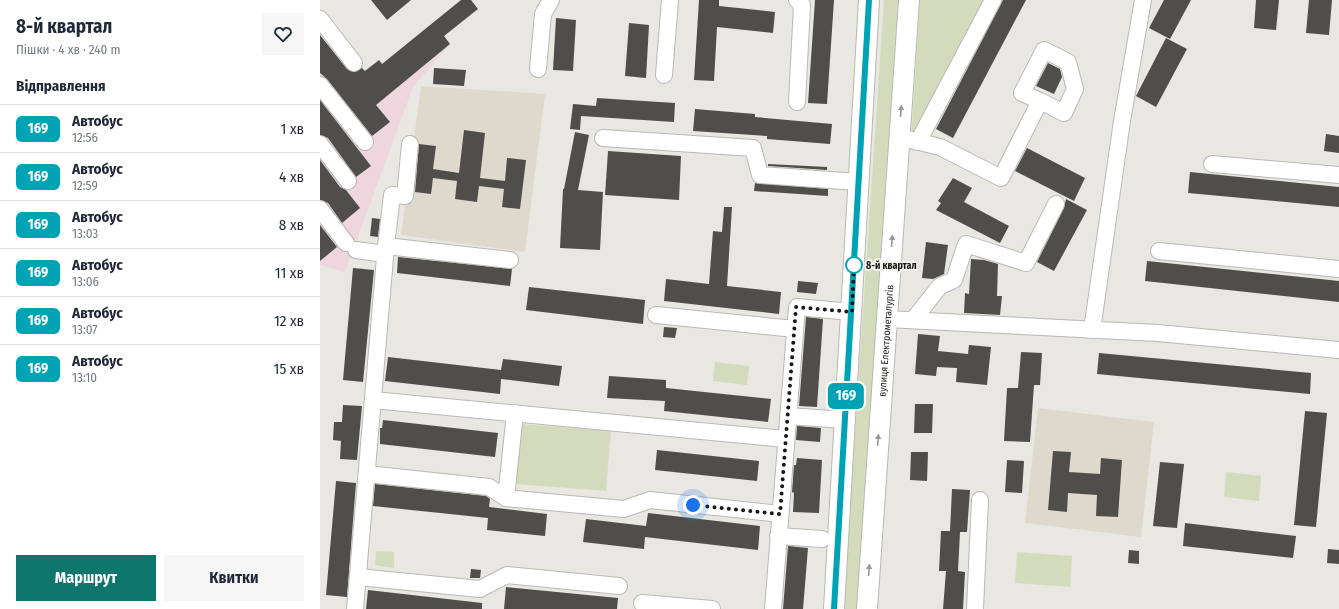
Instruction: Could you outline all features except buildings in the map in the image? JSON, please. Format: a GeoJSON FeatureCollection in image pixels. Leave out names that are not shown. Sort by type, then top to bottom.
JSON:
{"type":"FeatureCollection","features":[{"type":"Feature","properties":{"kind":"main road"},"geometry":{"type":"LineString","coordinates":[[834,609],[869,0]]}},
{"type":"Feature","properties":{"kind":"main road","name":"вулиця Електрометалургів"},"geometry":{"type":"LineString","coordinates":[[867,609],[887,319],[909,140],[909,0]]}},
{"type":"Feature","properties":{"kind":"street"},"geometry":{"type":"LineString","coordinates":[[538,69],[543,14],[551,0]]}},
{"type":"Feature","properties":{"kind":"street"},"geometry":{"type":"LineString","coordinates":[[664,75],[670,0]]}},
{"type":"Feature","properties":{"kind":"street"},"geometry":{"type":"LineString","coordinates":[[797,0],[802,5],[797,102]]}},
{"type":"Feature","properties":{"kind":"street"},"geometry":{"type":"LineString","coordinates":[[993,0],[909,140],[940,146],[1001,178],[1040,101]]}},
{"type":"Feature","properties":{"kind":"street"},"geometry":{"type":"LineString","coordinates":[[1092,330],[1122,121],[1143,0]]}},
{"type":"Feature","properties":{"kind":"street"},"geometry":{"type":"LineString","coordinates":[[320,19],[354,63]]}},
{"type":"Feature","properties":{"kind":"street"},"geometry":{"type":"LineString","coordinates":[[320,85],[366,142]]}},
{"type":"Feature","properties":{"kind":"street"},"geometry":{"type":"LineString","coordinates":[[602,138],[753,148],[760,175],[858,182]]}},
{"type":"Feature","properties":{"kind":"street"},"geometry":{"type":"LineString","coordinates":[[320,144],[348,181]]}},
{"type":"Feature","properties":{"kind":"street"},"geometry":{"type":"LineString","coordinates":[[355,609],[385,250],[392,194],[404,196],[410,144]]}},
{"type":"Feature","properties":{"kind":"street"},"geometry":{"type":"LineString","coordinates":[[1212,164],[1339,175]]}},
{"type":"Feature","properties":{"kind":"street"},"geometry":{"type":"LineString","coordinates":[[913,320],[940,286],[954,280],[966,244],[1026,263],[1056,204]]}},
{"type":"Feature","properties":{"kind":"street"},"geometry":{"type":"LineString","coordinates":[[320,209],[351,246],[510,260]]}},
{"type":"Feature","properties":{"kind":"street"},"geometry":{"type":"LineString","coordinates":[[1159,251],[1339,268]]}},
{"type":"Feature","properties":{"kind":"street"},"geometry":{"type":"LineString","coordinates":[[773,609],[796,307],[852,312]]}},
{"type":"Feature","properties":{"kind":"street"},"geometry":{"type":"LineString","coordinates":[[656,315],[795,328]]}},
{"type":"Feature","properties":{"kind":"street"},"geometry":{"type":"LineString","coordinates":[[887,319],[1158,333],[1339,350]]}},
{"type":"Feature","properties":{"kind":"street"},"geometry":{"type":"LineString","coordinates":[[373,400],[786,439]]}},
{"type":"Feature","properties":{"kind":"street"},"geometry":{"type":"LineString","coordinates":[[506,498],[515,413]]}},
{"type":"Feature","properties":{"kind":"street"},"geometry":{"type":"LineString","coordinates":[[788,416],[845,420]]}},
{"type":"Feature","properties":{"kind":"street"},"geometry":{"type":"LineString","coordinates":[[367,474],[489,487],[506,498],[624,509],[650,500],[780,514]]}},
{"type":"Feature","properties":{"kind":"street"},"geometry":{"type":"LineString","coordinates":[[975,609],[980,500]]}},
{"type":"Feature","properties":{"kind":"street"},"geometry":{"type":"LineString","coordinates":[[778,536],[822,539]]}},
{"type":"Feature","properties":{"kind":"street"},"geometry":{"type":"LineString","coordinates":[[358,577],[480,589],[507,575],[619,586]]}},
{"type":"Feature","properties":{"kind":"street"},"geometry":{"type":"LineString","coordinates":[[642,603],[712,609]]}},
{"type":"Feature","properties":{"kind":"shaded area"},"geometry":{"type":"Polygon","coordinates":[[[444,37],[450,44],[413,87],[345,272],[320,265],[320,56],[362,107],[444,37]]]}},
{"type":"Feature","properties":{"kind":"shaded area"},"geometry":{"type":"Polygon","coordinates":[[[421,86],[545,94],[525,252],[401,235],[421,86]]]}},
{"type":"Feature","properties":{"kind":"shaded area"},"geometry":{"type":"Polygon","coordinates":[[[1038,408],[1154,422],[1141,537],[1025,523],[1038,408]]]}},
{"type":"Feature","properties":{"kind":"green space"},"geometry":{"type":"Polygon","coordinates":[[[884,0],[903,0],[862,609],[843,609],[884,0]]]}},
{"type":"Feature","properties":{"kind":"green space"},"geometry":{"type":"Polygon","coordinates":[[[920,0],[993,0],[911,140],[920,0]]]}},
{"type":"Feature","properties":{"kind":"green space"},"geometry":{"type":"Polygon","coordinates":[[[715,362],[749,366],[747,385],[713,381],[715,362]]]}},
{"type":"Feature","properties":{"kind":"green space"},"geometry":{"type":"Polygon","coordinates":[[[520,424],[611,431],[606,491],[516,484],[520,424]]]}},
{"type":"Feature","properties":{"kind":"green space"},"geometry":{"type":"Polygon","coordinates":[[[1226,472],[1261,476],[1259,501],[1224,497],[1226,472]]]}},
{"type":"Feature","properties":{"kind":"green space"},"geometry":{"type":"Polygon","coordinates":[[[376,551],[394,552],[394,568],[375,565],[376,551]]]}},
{"type":"Feature","properties":{"kind":"green space"},"geometry":{"type":"Polygon","coordinates":[[[1017,552],[1072,556],[1070,587],[1015,583],[1017,552]]]}},
{"type":"Feature","properties":{"kind":"bus line","name":"169"},"geometry":{"type":"LineString","coordinates":[[834,609],[869,0]]}},
{"type":"Feature","properties":{"kind":"place","name":"8-й квартал"},"geometry":{"type":"Point","coordinates":[854,265]}},
{"type":"Feature","properties":{"kind":"route"},"geometry":{"type":"LineString","coordinates":[[693,505],[780,514],[796,307],[852,312],[854,263],[854,265]]}}]}
